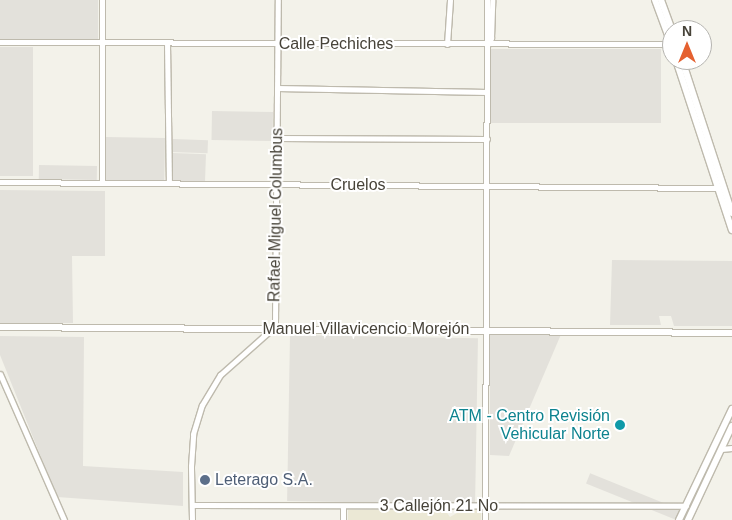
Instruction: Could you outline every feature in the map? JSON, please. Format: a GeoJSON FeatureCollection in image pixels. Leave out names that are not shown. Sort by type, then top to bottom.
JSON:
{"type":"FeatureCollection","features":[{"type":"Feature","properties":{"kind":"street"},"geometry":{"type":"LineString","coordinates":[[102,0],[102,183]]}},
{"type":"Feature","properties":{"kind":"street","name":"Rafael Miguel Columbus"},"geometry":{"type":"LineString","coordinates":[[273,328],[277,184],[278,0]]}},
{"type":"Feature","properties":{"kind":"street"},"geometry":{"type":"LineString","coordinates":[[447,44],[450,0]]}},
{"type":"Feature","properties":{"kind":"street"},"geometry":{"type":"LineString","coordinates":[[485,520],[487,0]]}},
{"type":"Feature","properties":{"kind":"street"},"geometry":{"type":"LineString","coordinates":[[488,44],[491,38],[492,0]]}},
{"type":"Feature","properties":{"kind":"street"},"geometry":{"type":"LineString","coordinates":[[655,0],[663,20]]}},
{"type":"Feature","properties":{"kind":"street"},"geometry":{"type":"LineString","coordinates":[[661,0],[668,20]]}},
{"type":"Feature","properties":{"kind":"street","name":"Calle Pechiches"},"geometry":{"type":"LineString","coordinates":[[0,42],[662,45]]}},
{"type":"Feature","properties":{"kind":"street"},"geometry":{"type":"LineString","coordinates":[[167,43],[169,183]]}},
{"type":"Feature","properties":{"kind":"street"},"geometry":{"type":"LineString","coordinates":[[679,70],[732,230]]}},
{"type":"Feature","properties":{"kind":"street"},"geometry":{"type":"LineString","coordinates":[[685,70],[732,213]]}},
{"type":"Feature","properties":{"kind":"street"},"geometry":{"type":"LineString","coordinates":[[277,88],[487,92]]}},
{"type":"Feature","properties":{"kind":"street"},"geometry":{"type":"LineString","coordinates":[[277,138],[487,139]]}},
{"type":"Feature","properties":{"kind":"street","name":"Cruelos"},"geometry":{"type":"LineString","coordinates":[[0,182],[717,188]]}},
{"type":"Feature","properties":{"kind":"street","name":"Manuel Villavicencio Morejón"},"geometry":{"type":"LineString","coordinates":[[0,327],[732,333]]}},
{"type":"Feature","properties":{"kind":"street"},"geometry":{"type":"LineString","coordinates":[[192,520],[193,434],[202,405],[220,375],[273,328]]}},
{"type":"Feature","properties":{"kind":"street"},"geometry":{"type":"LineString","coordinates":[[0,374],[64,520]]}},
{"type":"Feature","properties":{"kind":"street"},"geometry":{"type":"LineString","coordinates":[[680,520],[732,409]]}},
{"type":"Feature","properties":{"kind":"street"},"geometry":{"type":"LineString","coordinates":[[688,520],[732,426]]}},
{"type":"Feature","properties":{"kind":"street"},"geometry":{"type":"LineString","coordinates":[[721,449],[732,448]]}},
{"type":"Feature","properties":{"kind":"street","name":"3 Callejón 21 No"},"geometry":{"type":"LineString","coordinates":[[192,505],[686,506]]}},
{"type":"Feature","properties":{"kind":"street"},"geometry":{"type":"LineString","coordinates":[[343,506],[343,520]]}},
{"type":"Feature","properties":{"kind":"shaded area"},"geometry":{"type":"Polygon","coordinates":[[[0,0],[98,0],[98,39],[0,39],[0,0]]]}},
{"type":"Feature","properties":{"kind":"shaded area"},"geometry":{"type":"Polygon","coordinates":[[[0,47],[33,47],[33,176],[0,176],[0,47]]]}},
{"type":"Feature","properties":{"kind":"shaded area"},"geometry":{"type":"Polygon","coordinates":[[[490,49],[661,49],[661,123],[490,123],[490,49]]]}},
{"type":"Feature","properties":{"kind":"shaded area"},"geometry":{"type":"Polygon","coordinates":[[[212,111],[273,112],[272,141],[211,140],[212,111]]]}},
{"type":"Feature","properties":{"kind":"shaded area"},"geometry":{"type":"Polygon","coordinates":[[[106,137],[165,138],[164,182],[105,181],[106,137]]]}},
{"type":"Feature","properties":{"kind":"shaded area"},"geometry":{"type":"Polygon","coordinates":[[[173,139],[208,140],[208,153],[173,152],[173,139]]]}},
{"type":"Feature","properties":{"kind":"shaded area"},"geometry":{"type":"Polygon","coordinates":[[[173,153],[206,154],[205,183],[172,182],[173,153]]]}},
{"type":"Feature","properties":{"kind":"shaded area"},"geometry":{"type":"Polygon","coordinates":[[[39,165],[97,166],[97,180],[39,179],[39,165]]]}},
{"type":"Feature","properties":{"kind":"shaded area"},"geometry":{"type":"Polygon","coordinates":[[[0,190],[105,191],[105,256],[72,256],[73,323],[0,323],[0,190]]]}},
{"type":"Feature","properties":{"kind":"shaded area"},"geometry":{"type":"Polygon","coordinates":[[[612,260],[732,261],[732,326],[674,326],[671,316],[659,316],[661,325],[610,325],[612,260]]]}},
{"type":"Feature","properties":{"kind":"shaded area"},"geometry":{"type":"Polygon","coordinates":[[[562,332],[509,456],[490,455],[490,333],[562,332]]]}},
{"type":"Feature","properties":{"kind":"shaded area"},"geometry":{"type":"Polygon","coordinates":[[[290,335],[478,338],[475,504],[287,501],[290,335]]]}},
{"type":"Feature","properties":{"kind":"shaded area"},"geometry":{"type":"Polygon","coordinates":[[[0,336],[84,337],[83,466],[183,472],[183,506],[57,497],[0,355],[0,336]]]}},
{"type":"Feature","properties":{"kind":"shaded area"},"geometry":{"type":"Polygon","coordinates":[[[590,473],[681,510],[676,520],[586,483],[590,473]]]}},
{"type":"Feature","properties":{"kind":"shaded area"},"geometry":{"type":"Polygon","coordinates":[[[464,509],[481,509],[481,520],[348,520],[348,510],[445,510],[450,517],[464,509]]]}},
{"type":"Feature","properties":{"kind":"place","name":"ATM - Centro Revisión Vehicular Norte"},"geometry":{"type":"Point","coordinates":[620,425]}},
{"type":"Feature","properties":{"kind":"place","name":"Leterago S.A."},"geometry":{"type":"Point","coordinates":[205,480]}}]}
